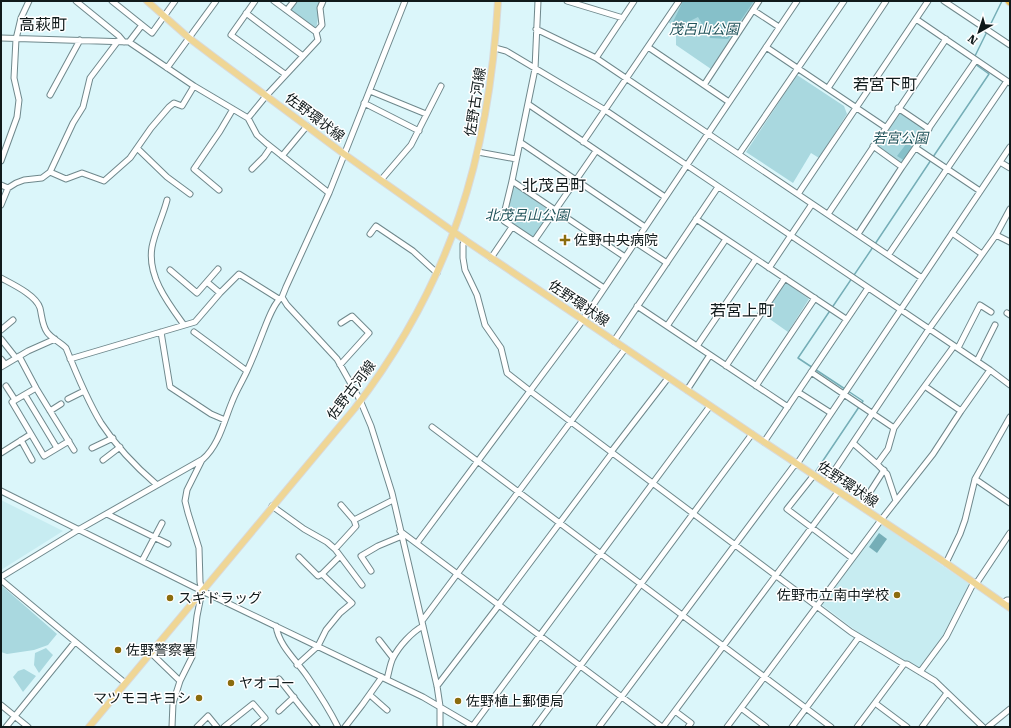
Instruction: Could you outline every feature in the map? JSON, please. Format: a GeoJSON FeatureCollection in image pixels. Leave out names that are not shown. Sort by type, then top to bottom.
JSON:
{"type":"FeatureCollection","features":[{"type":"Feature","properties":{"kind":"main road","name":"佐野環状線"},"geometry":{"type":"LineString","coordinates":[[147,1],[189,38],[344,154],[454,233],[668,378],[946,563],[1010,608]]}},
{"type":"Feature","properties":{"kind":"main road","name":"佐野古河線"},"geometry":{"type":"LineString","coordinates":[[89,727],[360,400],[398,346],[421,306],[454,233],[464,205],[478,152],[485,122],[495,48],[498,1]]}},
{"type":"Feature","properties":{"kind":"street"},"geometry":{"type":"LineString","coordinates":[[1,161],[17,118],[20,100],[14,78],[16,39],[21,18],[29,1]]}},
{"type":"Feature","properties":{"kind":"street"},"geometry":{"type":"LineString","coordinates":[[76,1],[126,42],[194,86],[248,118],[257,135],[329,193]]}},
{"type":"Feature","properties":{"kind":"street"},"geometry":{"type":"LineString","coordinates":[[112,1],[152,33],[175,1]]}},
{"type":"Feature","properties":{"kind":"street"},"geometry":{"type":"LineString","coordinates":[[167,68],[216,1]]}},
{"type":"Feature","properties":{"kind":"street"},"geometry":{"type":"LineString","coordinates":[[255,1],[231,35],[285,74]]}},
{"type":"Feature","properties":{"kind":"street"},"geometry":{"type":"LineString","coordinates":[[248,118],[285,74],[318,40],[316,32],[274,1]]}},
{"type":"Feature","properties":{"kind":"street"},"geometry":{"type":"LineString","coordinates":[[287,10],[294,1]]}},
{"type":"Feature","properties":{"kind":"street"},"geometry":{"type":"LineString","coordinates":[[316,32],[322,25],[320,8],[323,1]]}},
{"type":"Feature","properties":{"kind":"street"},"geometry":{"type":"LineString","coordinates":[[172,727],[173,703],[180,681],[192,657],[202,591],[200,582],[199,548],[185,500],[187,490],[203,459],[214,447],[268,321],[281,298],[329,193],[405,1]]}},
{"type":"Feature","properties":{"kind":"street"},"geometry":{"type":"LineString","coordinates":[[538,1],[535,69],[503,218],[504,221],[512,227],[604,288]]}},
{"type":"Feature","properties":{"kind":"street"},"geometry":{"type":"LineString","coordinates":[[567,1],[623,18]]}},
{"type":"Feature","properties":{"kind":"street"},"geometry":{"type":"LineString","coordinates":[[596,58],[634,1]]}},
{"type":"Feature","properties":{"kind":"street"},"geometry":{"type":"LineString","coordinates":[[583,142],[678,1]]}},
{"type":"Feature","properties":{"kind":"street"},"geometry":{"type":"LineString","coordinates":[[704,85],[759,1]]}},
{"type":"Feature","properties":{"kind":"street"},"geometry":{"type":"LineString","coordinates":[[417,543],[583,320],[797,1]]}},
{"type":"Feature","properties":{"kind":"street"},"geometry":{"type":"LineString","coordinates":[[739,154],[844,1]]}},
{"type":"Feature","properties":{"kind":"street"},"geometry":{"type":"LineString","coordinates":[[828,88],[886,1]]}},
{"type":"Feature","properties":{"kind":"street"},"geometry":{"type":"LineString","coordinates":[[798,194],[928,1]]}},
{"type":"Feature","properties":{"kind":"street"},"geometry":{"type":"LineString","coordinates":[[944,1],[1010,46]]}},
{"type":"Feature","properties":{"kind":"street"},"geometry":{"type":"LineString","coordinates":[[753,10],[779,28]]}},
{"type":"Feature","properties":{"kind":"street"},"geometry":{"type":"LineString","coordinates":[[246,14],[303,56]]}},
{"type":"Feature","properties":{"kind":"street"},"geometry":{"type":"LineString","coordinates":[[889,254],[1008,82],[916,19]]}},
{"type":"Feature","properties":{"kind":"street"},"geometry":{"type":"LineString","coordinates":[[126,42],[142,25]]}},
{"type":"Feature","properties":{"kind":"street"},"geometry":{"type":"LineString","coordinates":[[536,29],[596,58],[812,204],[889,254],[922,278]]}},
{"type":"Feature","properties":{"kind":"street"},"geometry":{"type":"LineString","coordinates":[[1,38],[126,42]]}},
{"type":"Feature","properties":{"kind":"street"},"geometry":{"type":"LineString","coordinates":[[828,214],[885,127],[946,39]]}},
{"type":"Feature","properties":{"kind":"street"},"geometry":{"type":"LineString","coordinates":[[50,94],[80,40]]}},
{"type":"Feature","properties":{"kind":"street"},"geometry":{"type":"LineString","coordinates":[[1,205],[8,188],[20,181],[42,178],[50,172],[83,107],[90,78],[118,41]]}},
{"type":"Feature","properties":{"kind":"street"},"geometry":{"type":"LineString","coordinates":[[648,47],[729,102]]}},
{"type":"Feature","properties":{"kind":"street"},"geometry":{"type":"LineString","coordinates":[[766,47],[885,127]]}},
{"type":"Feature","properties":{"kind":"street"},"geometry":{"type":"LineString","coordinates":[[495,48],[506,51],[605,110],[977,361],[1010,385]]}},
{"type":"Feature","properties":{"kind":"street"},"geometry":{"type":"LineString","coordinates":[[858,234],[976,60]]}},
{"type":"Feature","properties":{"kind":"street"},"geometry":{"type":"LineString","coordinates":[[50,172],[66,179],[82,173],[104,181],[130,158],[151,128],[169,107],[174,103],[182,106],[194,86]]}},
{"type":"Feature","properties":{"kind":"street"},"geometry":{"type":"LineString","coordinates":[[381,180],[411,145],[440,86]]}},
{"type":"Feature","properties":{"kind":"street"},"geometry":{"type":"LineString","coordinates":[[370,91],[426,114]]}},
{"type":"Feature","properties":{"kind":"street"},"geometry":{"type":"LineString","coordinates":[[364,103],[418,131]]}},
{"type":"Feature","properties":{"kind":"street"},"geometry":{"type":"LineString","coordinates":[[528,104],[665,196]]}},
{"type":"Feature","properties":{"kind":"street"},"geometry":{"type":"LineString","coordinates":[[898,108],[929,129]]}},
{"type":"Feature","properties":{"kind":"street"},"geometry":{"type":"LineString","coordinates":[[219,190],[194,169],[233,109]]}},
{"type":"Feature","properties":{"kind":"street"},"geometry":{"type":"LineString","coordinates":[[282,156],[307,126]]}},
{"type":"Feature","properties":{"kind":"street"},"geometry":{"type":"LineString","coordinates":[[520,142],[645,227]]}},
{"type":"Feature","properties":{"kind":"street"},"geometry":{"type":"LineString","coordinates":[[873,146],[902,167]]}},
{"type":"Feature","properties":{"kind":"street"},"geometry":{"type":"LineString","coordinates":[[252,169],[264,157],[271,147]]}},
{"type":"Feature","properties":{"kind":"street"},"geometry":{"type":"LineString","coordinates":[[599,727],[735,544],[793,467],[797,464],[1010,147]]}},
{"type":"Feature","properties":{"kind":"street"},"geometry":{"type":"LineString","coordinates":[[137,148],[167,177],[190,194]]}},
{"type":"Feature","properties":{"kind":"street"},"geometry":{"type":"LineString","coordinates":[[916,148],[980,191]]}},
{"type":"Feature","properties":{"kind":"street"},"geometry":{"type":"LineString","coordinates":[[534,241],[596,151]]}},
{"type":"Feature","properties":{"kind":"street"},"geometry":{"type":"LineString","coordinates":[[478,152],[516,159]]}},
{"type":"Feature","properties":{"kind":"street"},"geometry":{"type":"LineString","coordinates":[[1000,162],[1010,168]]}},
{"type":"Feature","properties":{"kind":"street"},"geometry":{"type":"LineString","coordinates":[[512,181],[625,257]]}},
{"type":"Feature","properties":{"kind":"street"},"geometry":{"type":"LineString","coordinates":[[1,185],[8,188]]}},
{"type":"Feature","properties":{"kind":"street"},"geometry":{"type":"LineString","coordinates":[[614,341],[718,187]]}},
{"type":"Feature","properties":{"kind":"street"},"geometry":{"type":"LineString","coordinates":[[167,200],[152,247],[151,261],[163,294],[184,325]]}},
{"type":"Feature","properties":{"kind":"street"},"geometry":{"type":"LineString","coordinates":[[770,268],[812,204]]}},
{"type":"Feature","properties":{"kind":"street"},"geometry":{"type":"LineString","coordinates":[[826,483],[872,412],[996,235],[1010,209]]}},
{"type":"Feature","properties":{"kind":"street"},"geometry":{"type":"LineString","coordinates":[[696,219],[846,319]]}},
{"type":"Feature","properties":{"kind":"street"},"geometry":{"type":"LineString","coordinates":[[370,234],[376,226],[412,251],[437,273]]}},
{"type":"Feature","properties":{"kind":"street"},"geometry":{"type":"LineString","coordinates":[[491,258],[512,227]]}},
{"type":"Feature","properties":{"kind":"street"},"geometry":{"type":"LineString","coordinates":[[952,233],[982,254]]}},
{"type":"Feature","properties":{"kind":"street"},"geometry":{"type":"LineString","coordinates":[[996,235],[1010,242]]}},
{"type":"Feature","properties":{"kind":"street"},"geometry":{"type":"LineString","coordinates":[[667,326],[726,238]]}},
{"type":"Feature","properties":{"kind":"street"},"geometry":{"type":"LineString","coordinates":[[465,240],[463,244],[465,270],[477,295],[485,325],[501,348],[507,373],[860,637],[935,681],[983,727]]}},
{"type":"Feature","properties":{"kind":"street"},"geometry":{"type":"LineString","coordinates":[[635,242],[667,263]]}},
{"type":"Feature","properties":{"kind":"street"},"geometry":{"type":"LineString","coordinates":[[697,346],[756,258]]}},
{"type":"Feature","properties":{"kind":"street"},"geometry":{"type":"LineString","coordinates":[[170,270],[198,293],[218,269]]}},
{"type":"Feature","properties":{"kind":"street"},"geometry":{"type":"LineString","coordinates":[[70,359],[195,322],[220,293],[240,274],[281,298],[340,365],[360,400],[377,441],[393,500],[437,686],[440,706],[440,727]]}},
{"type":"Feature","properties":{"kind":"street"},"geometry":{"type":"LineString","coordinates":[[1,278],[23,290],[34,299],[39,306],[43,324],[47,333],[66,348],[84,391],[102,424],[138,469],[157,485]]}},
{"type":"Feature","properties":{"kind":"street"},"geometry":{"type":"LineString","coordinates":[[726,366],[785,278]]}},
{"type":"Feature","properties":{"kind":"street"},"geometry":{"type":"LineString","coordinates":[[207,282],[220,293]]}},
{"type":"Feature","properties":{"kind":"street"},"geometry":{"type":"LineString","coordinates":[[764,442],[868,288]]}},
{"type":"Feature","properties":{"kind":"street"},"geometry":{"type":"LineString","coordinates":[[756,386],[815,298]]}},
{"type":"Feature","properties":{"kind":"street"},"geometry":{"type":"LineString","coordinates":[[877,464],[888,448],[894,428],[956,347],[980,305],[991,312]]}},
{"type":"Feature","properties":{"kind":"street"},"geometry":{"type":"LineString","coordinates":[[637,306],[788,407]]}},
{"type":"Feature","properties":{"kind":"street"},"geometry":{"type":"LineString","coordinates":[[340,365],[369,333],[352,316],[341,323]]}},
{"type":"Feature","properties":{"kind":"street"},"geometry":{"type":"LineString","coordinates":[[1,330],[13,320]]}},
{"type":"Feature","properties":{"kind":"street"},"geometry":{"type":"LineString","coordinates":[[977,361],[995,325]]}},
{"type":"Feature","properties":{"kind":"street"},"geometry":{"type":"LineString","coordinates":[[161,332],[170,387],[211,414],[225,420]]}},
{"type":"Feature","properties":{"kind":"street"},"geometry":{"type":"LineString","coordinates":[[194,332],[247,371]]}},
{"type":"Feature","properties":{"kind":"street"},"geometry":{"type":"LineString","coordinates":[[1,339],[18,357],[74,450]]}},
{"type":"Feature","properties":{"kind":"street"},"geometry":{"type":"LineString","coordinates":[[1,359],[3,365],[55,339]]}},
{"type":"Feature","properties":{"kind":"street"},"geometry":{"type":"LineString","coordinates":[[422,620],[626,349]]}},
{"type":"Feature","properties":{"kind":"street"},"geometry":{"type":"LineString","coordinates":[[687,390],[710,355]]}},
{"type":"Feature","properties":{"kind":"street"},"geometry":{"type":"LineString","coordinates":[[727,727],[852,558],[933,454],[990,370]]}},
{"type":"Feature","properties":{"kind":"street"},"geometry":{"type":"LineString","coordinates":[[811,372],[894,428]]}},
{"type":"Feature","properties":{"kind":"street"},"geometry":{"type":"LineString","coordinates":[[437,686],[668,378]]}},
{"type":"Feature","properties":{"kind":"street"},"geometry":{"type":"LineString","coordinates":[[6,386],[16,400]]}},
{"type":"Feature","properties":{"kind":"street"},"geometry":{"type":"LineString","coordinates":[[926,387],[961,411]]}},
{"type":"Feature","properties":{"kind":"street"},"geometry":{"type":"LineString","coordinates":[[36,388],[12,402],[44,456],[69,441]]}},
{"type":"Feature","properties":{"kind":"street"},"geometry":{"type":"LineString","coordinates":[[68,399],[84,391]]}},
{"type":"Feature","properties":{"kind":"street"},"geometry":{"type":"LineString","coordinates":[[798,392],[831,413]]}},
{"type":"Feature","properties":{"kind":"street"},"geometry":{"type":"LineString","coordinates":[[24,395],[56,448]]}},
{"type":"Feature","properties":{"kind":"street"},"geometry":{"type":"LineString","coordinates":[[50,411],[62,404]]}},
{"type":"Feature","properties":{"kind":"street"},"geometry":{"type":"LineString","coordinates":[[1,491],[202,591],[387,679],[440,706],[473,727],[710,406]]}},
{"type":"Feature","properties":{"kind":"street"},"geometry":{"type":"LineString","coordinates":[[946,563],[965,520],[975,479],[1010,417]]}},
{"type":"Feature","properties":{"kind":"street"},"geometry":{"type":"LineString","coordinates":[[432,427],[831,727]]}},
{"type":"Feature","properties":{"kind":"street"},"geometry":{"type":"LineString","coordinates":[[1,453],[31,434]]}},
{"type":"Feature","properties":{"kind":"street"},"geometry":{"type":"LineString","coordinates":[[535,727],[752,434]]}},
{"type":"Feature","properties":{"kind":"street"},"geometry":{"type":"LineString","coordinates":[[92,448],[113,438]]}},
{"type":"Feature","properties":{"kind":"street"},"geometry":{"type":"LineString","coordinates":[[21,440],[32,460]]}},
{"type":"Feature","properties":{"kind":"street"},"geometry":{"type":"LineString","coordinates":[[853,443],[887,474],[896,501]]}},
{"type":"Feature","properties":{"kind":"street"},"geometry":{"type":"LineString","coordinates":[[103,460],[120,447]]}},
{"type":"Feature","properties":{"kind":"street"},"geometry":{"type":"LineString","coordinates":[[1,577],[78,530],[203,459]]}},
{"type":"Feature","properties":{"kind":"street"},"geometry":{"type":"LineString","coordinates":[[861,506],[884,470]]}},
{"type":"Feature","properties":{"kind":"street"},"geometry":{"type":"LineString","coordinates":[[814,475],[787,509],[852,558]]}},
{"type":"Feature","properties":{"kind":"street"},"geometry":{"type":"LineString","coordinates":[[975,479],[1010,503]]}},
{"type":"Feature","properties":{"kind":"street"},"geometry":{"type":"LineString","coordinates":[[401,533],[417,543],[663,727],[838,492]]}},
{"type":"Feature","properties":{"kind":"street"},"geometry":{"type":"LineString","coordinates":[[354,520],[393,500]]}},
{"type":"Feature","properties":{"kind":"street"},"geometry":{"type":"LineString","coordinates":[[335,549],[356,526],[354,520],[341,505]]}},
{"type":"Feature","properties":{"kind":"street"},"geometry":{"type":"LineString","coordinates":[[272,506],[304,529],[327,542],[335,549],[362,585]]}},
{"type":"Feature","properties":{"kind":"street"},"geometry":{"type":"LineString","coordinates":[[107,514],[168,544]]}},
{"type":"Feature","properties":{"kind":"street"},"geometry":{"type":"LineString","coordinates":[[142,561],[162,523]]}},
{"type":"Feature","properties":{"kind":"street"},"geometry":{"type":"LineString","coordinates":[[370,571],[361,556],[401,533]]}},
{"type":"Feature","properties":{"kind":"street"},"geometry":{"type":"LineString","coordinates":[[920,672],[946,636],[975,583],[1010,533]]}},
{"type":"Feature","properties":{"kind":"street"},"geometry":{"type":"LineString","coordinates":[[299,557],[318,576],[322,574],[340,556]]}},
{"type":"Feature","properties":{"kind":"street"},"geometry":{"type":"LineString","coordinates":[[297,665],[318,646],[326,630],[340,613],[352,603],[322,574]]}},
{"type":"Feature","properties":{"kind":"street"},"geometry":{"type":"LineString","coordinates":[[1,580],[125,683]]}},
{"type":"Feature","properties":{"kind":"street"},"geometry":{"type":"LineString","coordinates":[[1003,603],[1010,600]]}},
{"type":"Feature","properties":{"kind":"street"},"geometry":{"type":"LineString","coordinates":[[276,626],[279,639],[297,665],[306,674],[329,708],[338,727]]}},
{"type":"Feature","properties":{"kind":"street"},"geometry":{"type":"LineString","coordinates":[[387,679],[393,658],[400,647],[416,630],[423,626]]}},
{"type":"Feature","properties":{"kind":"street"},"geometry":{"type":"LineString","coordinates":[[792,727],[860,637]]}},
{"type":"Feature","properties":{"kind":"street"},"geometry":{"type":"LineString","coordinates":[[379,640],[393,658]]}},
{"type":"Feature","properties":{"kind":"street"},"geometry":{"type":"LineString","coordinates":[[6,727],[76,642]]}},
{"type":"Feature","properties":{"kind":"street"},"geometry":{"type":"LineString","coordinates":[[151,653],[180,681]]}},
{"type":"Feature","properties":{"kind":"street"},"geometry":{"type":"LineString","coordinates":[[857,727],[904,664]]}},
{"type":"Feature","properties":{"kind":"street"},"geometry":{"type":"LineString","coordinates":[[345,727],[382,677]]}},
{"type":"Feature","properties":{"kind":"street"},"geometry":{"type":"LineString","coordinates":[[279,680],[317,727]]}},
{"type":"Feature","properties":{"kind":"street"},"geometry":{"type":"LineString","coordinates":[[922,727],[947,693]]}},
{"type":"Feature","properties":{"kind":"street"},"geometry":{"type":"LineString","coordinates":[[370,695],[387,710]]}},
{"type":"Feature","properties":{"kind":"street"},"geometry":{"type":"LineString","coordinates":[[279,711],[294,697]]}},
{"type":"Feature","properties":{"kind":"street"},"geometry":{"type":"LineString","coordinates":[[875,703],[907,727]]}},
{"type":"Feature","properties":{"kind":"street"},"geometry":{"type":"LineString","coordinates":[[224,727],[253,704],[265,718],[254,727]]}},
{"type":"Feature","properties":{"kind":"street"},"geometry":{"type":"LineString","coordinates":[[1,705],[28,727]]}},
{"type":"Feature","properties":{"kind":"street"},"geometry":{"type":"LineString","coordinates":[[741,708],[766,727]]}},
{"type":"Feature","properties":{"kind":"street"},"geometry":{"type":"LineString","coordinates":[[988,727],[1010,709]]}},
{"type":"Feature","properties":{"kind":"street"},"geometry":{"type":"LineString","coordinates":[[674,711],[691,723],[688,727]]}},
{"type":"Feature","properties":{"kind":"street"},"geometry":{"type":"LineString","coordinates":[[197,727],[208,716],[216,727]]}},
{"type":"Feature","properties":{"kind":"shaded area"},"geometry":{"type":"Polygon","coordinates":[[[683,1],[754,1],[728,39],[710,38],[698,17],[680,26],[673,22],[683,1]]]}},
{"type":"Feature","properties":{"kind":"shaded area"},"geometry":{"type":"Polygon","coordinates":[[[913,135],[921,141],[905,161],[897,156],[913,135]]]}},
{"type":"Feature","properties":{"kind":"shaded area"},"geometry":{"type":"Polygon","coordinates":[[[1,500],[63,531],[1,570],[1,500]]]}},
{"type":"Feature","properties":{"kind":"shaded area","name":"佐野市立南中学校"},"geometry":{"type":"Polygon","coordinates":[[[881,524],[971,585],[944,635],[919,668],[901,659],[859,633],[821,604],[881,524]]]}},
{"type":"Feature","properties":{"kind":"shaded area"},"geometry":{"type":"Polygon","coordinates":[[[879,533],[887,539],[877,553],[869,547],[879,533]]]}},
{"type":"Feature","properties":{"kind":"green space"},"geometry":{"type":"Polygon","coordinates":[[[297,1],[321,1],[315,30],[290,10],[297,1]]]}},
{"type":"Feature","properties":{"kind":"green space","name":"茂呂山公園"},"geometry":{"type":"Polygon","coordinates":[[[681,1],[756,1],[711,69],[676,45],[676,28],[667,21],[681,1]]]}},
{"type":"Feature","properties":{"kind":"green space"},"geometry":{"type":"Polygon","coordinates":[[[797,75],[844,106],[847,114],[819,158],[811,153],[793,183],[746,152],[797,75]]]}},
{"type":"Feature","properties":{"kind":"green space","name":"若宮公園"},"geometry":{"type":"Polygon","coordinates":[[[897,112],[901,112],[923,128],[924,132],[902,166],[874,146],[897,112]]]}},
{"type":"Feature","properties":{"kind":"green space","name":"北茂呂山公園"},"geometry":{"type":"Polygon","coordinates":[[[517,187],[551,212],[533,239],[506,220],[513,188],[517,187]]]}},
{"type":"Feature","properties":{"kind":"green space"},"geometry":{"type":"Polygon","coordinates":[[[785,282],[809,299],[788,332],[764,315],[785,282]]]}},
{"type":"Feature","properties":{"kind":"green space"},"geometry":{"type":"Polygon","coordinates":[[[1,585],[57,634],[48,645],[34,650],[7,654],[1,652],[1,585]]]}},
{"type":"Feature","properties":{"kind":"green space"},"geometry":{"type":"Polygon","coordinates":[[[46,648],[53,655],[39,673],[34,665],[35,653],[46,648]]]}},
{"type":"Feature","properties":{"kind":"green space"},"geometry":{"type":"Polygon","coordinates":[[[24,669],[36,676],[23,692],[13,677],[18,671],[24,669]]]}},
{"type":"Feature","properties":{"kind":"waterway"},"geometry":{"type":"LineString","coordinates":[[974,58],[1002,1]]}},
{"type":"Feature","properties":{"kind":"waterway"},"geometry":{"type":"LineString","coordinates":[[933,157],[989,74],[975,64]]}},
{"type":"Feature","properties":{"kind":"waterway"},"geometry":{"type":"LineString","coordinates":[[875,244],[931,160]]}},
{"type":"Feature","properties":{"kind":"waterway"},"geometry":{"type":"LineString","coordinates":[[845,389],[798,358],[873,247]]}},
{"type":"Feature","properties":{"kind":"waterway"},"geometry":{"type":"LineString","coordinates":[[816,471],[863,401],[848,391]]}},
{"type":"Feature","properties":{"kind":"place","name":"佐野中央病院"},"geometry":{"type":"Point","coordinates":[565,240]}},
{"type":"Feature","properties":{"kind":"place","name":"佐野市立南中学校"},"geometry":{"type":"Point","coordinates":[897,595]}},
{"type":"Feature","properties":{"kind":"place","name":"スギドラッグ"},"geometry":{"type":"Point","coordinates":[170,598]}},
{"type":"Feature","properties":{"kind":"place","name":"佐野警察署"},"geometry":{"type":"Point","coordinates":[118,650]}},
{"type":"Feature","properties":{"kind":"place","name":"ヤオコー"},"geometry":{"type":"Point","coordinates":[231,683]}},
{"type":"Feature","properties":{"kind":"place","name":"マツモヨキヨシ"},"geometry":{"type":"Point","coordinates":[199,698]}},
{"type":"Feature","properties":{"kind":"place","name":"佐野植上郵便局"},"geometry":{"type":"Point","coordinates":[458,701]}},
{"type":"Feature","properties":{"kind":"district","name":"高萩町"},"geometry":{"type":"Point","coordinates":[43,24]}},
{"type":"Feature","properties":{"kind":"district","name":"若宮下町"},"geometry":{"type":"Point","coordinates":[885,84]}},
{"type":"Feature","properties":{"kind":"district","name":"北茂呂町"},"geometry":{"type":"Point","coordinates":[554,185]}},
{"type":"Feature","properties":{"kind":"district","name":"若宮上町"},"geometry":{"type":"Point","coordinates":[742,310]}}]}
